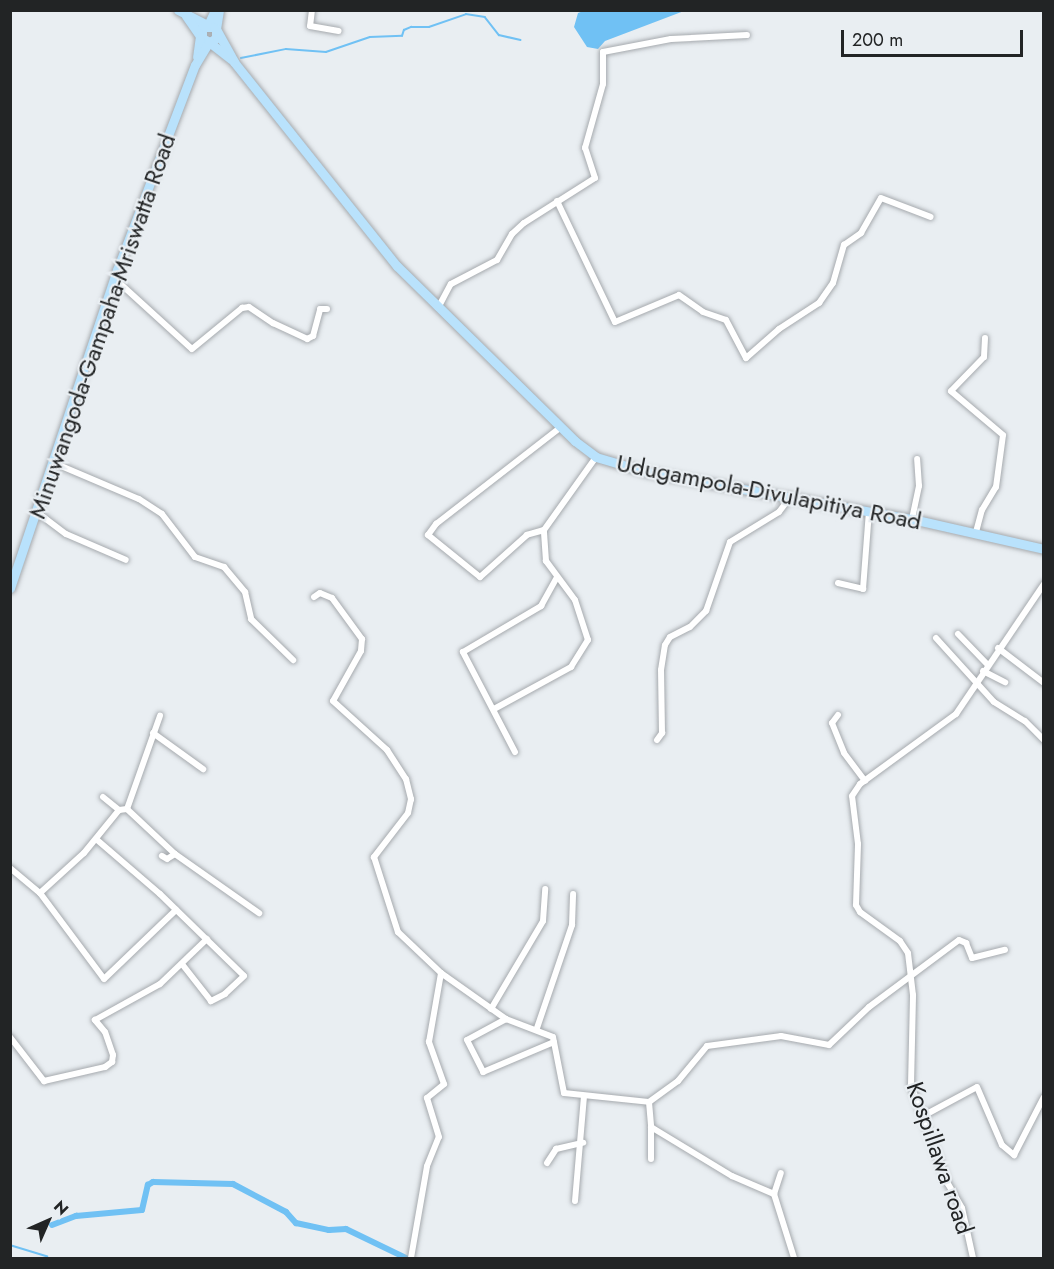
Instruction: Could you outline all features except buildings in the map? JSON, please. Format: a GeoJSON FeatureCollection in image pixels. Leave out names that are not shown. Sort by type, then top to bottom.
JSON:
{"type":"FeatureCollection","features":[{"type":"Feature","properties":{"kind":"main road"},"geometry":{"type":"LineString","coordinates":[[182,13],[200,36],[212,27],[217,10]]}},
{"type":"Feature","properties":{"kind":"main road"},"geometry":{"type":"LineString","coordinates":[[182,13],[212,27]]}},
{"type":"Feature","properties":{"kind":"main road","name":"Minuwangoda-Gampaha-Mriswatta Road"},"geometry":{"type":"LineString","coordinates":[[10,588],[38,513],[114,278],[195,65],[209,42],[215,39],[212,27]]}},
{"type":"Feature","properties":{"kind":"main road","name":"Udugampola-Divulapitiya Road"},"geometry":{"type":"LineString","coordinates":[[212,27],[234,62],[397,266],[561,427],[596,457],[646,472],[912,519],[1044,549]]}},
{"type":"Feature","properties":{"kind":"main road","name":"Minuwangoda-Gampaha-Mriswatta Road"},"geometry":{"type":"LineString","coordinates":[[195,65],[200,36]]}},
{"type":"Feature","properties":{"kind":"main road","name":"Udugampola-Divulapitiya Road"},"geometry":{"type":"LineString","coordinates":[[200,36],[234,62]]}},
{"type":"Feature","properties":{"kind":"street"},"geometry":{"type":"LineString","coordinates":[[312,10],[310,26],[339,31]]}},
{"type":"Feature","properties":{"kind":"street"},"geometry":{"type":"LineString","coordinates":[[438,308],[451,284],[497,260],[512,234],[595,178],[585,148],[603,84],[603,52],[671,39],[747,35]]}},
{"type":"Feature","properties":{"kind":"street"},"geometry":{"type":"LineString","coordinates":[[558,201],[615,322],[679,295],[704,312],[726,320],[746,358],[779,329],[819,303],[833,283],[843,245],[861,233],[881,198],[931,216]]}},
{"type":"Feature","properties":{"kind":"street"},"geometry":{"type":"LineString","coordinates":[[114,278],[192,349],[242,308],[249,307],[273,323],[308,339],[312,336],[320,309],[327,309]]}},
{"type":"Feature","properties":{"kind":"street"},"geometry":{"type":"LineString","coordinates":[[976,532],[982,510],[996,488],[1003,435],[951,391],[984,357],[985,338]]}},
{"type":"Feature","properties":{"kind":"street"},"geometry":{"type":"LineString","coordinates":[[561,427],[436,524],[428,535],[480,577],[527,535],[544,530],[596,457]]}},
{"type":"Feature","properties":{"kind":"street"},"geometry":{"type":"LineString","coordinates":[[912,519],[919,486],[917,459]]}},
{"type":"Feature","properties":{"kind":"street"},"geometry":{"type":"LineString","coordinates":[[54,464],[139,499],[162,514],[195,557],[224,567],[246,592],[251,619],[293,660]]}},
{"type":"Feature","properties":{"kind":"street"},"geometry":{"type":"LineString","coordinates":[[657,740],[662,733],[661,670],[665,645],[670,637],[706,611],[730,542],[779,512],[792,496]]}},
{"type":"Feature","properties":{"kind":"street"},"geometry":{"type":"LineString","coordinates":[[838,582],[863,589],[869,511]]}},
{"type":"Feature","properties":{"kind":"street"},"geometry":{"type":"LineString","coordinates":[[38,513],[66,534],[126,560]]}},
{"type":"Feature","properties":{"kind":"street"},"geometry":{"type":"LineString","coordinates":[[494,709],[571,667],[588,640],[575,600],[546,561],[544,530]]}},
{"type":"Feature","properties":{"kind":"street"},"geometry":{"type":"LineString","coordinates":[[515,752],[464,652],[541,606],[558,577]]}},
{"type":"Feature","properties":{"kind":"street","name":"Kospillawa road"},"geometry":{"type":"LineString","coordinates":[[973,1258],[962,1208],[948,1184],[911,1085],[912,977],[908,953],[900,941],[860,912],[856,905],[858,844],[852,796],[865,781],[956,714],[982,670],[1044,584]]}},
{"type":"Feature","properties":{"kind":"street"},"geometry":{"type":"LineString","coordinates":[[314,597],[320,593],[332,598],[362,639],[361,651],[333,701],[387,750],[406,778],[411,799],[408,813],[374,857],[398,932],[441,974],[491,1009],[526,1029],[537,1028],[553,1037],[564,1093],[584,1096],[585,1093],[649,1102],[678,1081],[707,1046],[781,1036],[822,1044],[836,1042],[869,1007],[959,940],[966,943],[972,958],[1005,950]]}},
{"type":"Feature","properties":{"kind":"street"},"geometry":{"type":"LineString","coordinates":[[958,634],[987,664]]}},
{"type":"Feature","properties":{"kind":"street"},"geometry":{"type":"LineString","coordinates":[[936,638],[975,682],[1044,740]]}},
{"type":"Feature","properties":{"kind":"street"},"geometry":{"type":"LineString","coordinates":[[998,648],[1044,683]]}},
{"type":"Feature","properties":{"kind":"street"},"geometry":{"type":"LineString","coordinates":[[982,670],[1005,682]]}},
{"type":"Feature","properties":{"kind":"street"},"geometry":{"type":"LineString","coordinates":[[838,715],[832,723],[844,753],[865,781]]}},
{"type":"Feature","properties":{"kind":"street"},"geometry":{"type":"LineString","coordinates":[[40,893],[123,810],[160,716]]}},
{"type":"Feature","properties":{"kind":"street"},"geometry":{"type":"LineString","coordinates":[[153,733],[203,769]]}},
{"type":"Feature","properties":{"kind":"street"},"geometry":{"type":"LineString","coordinates":[[103,797],[123,810],[175,854],[259,913]]}},
{"type":"Feature","properties":{"kind":"street"},"geometry":{"type":"LineString","coordinates":[[96,839],[176,910],[244,976],[225,994],[212,1000],[182,964]]}},
{"type":"Feature","properties":{"kind":"street"},"geometry":{"type":"LineString","coordinates":[[162,856],[167,859],[175,854]]}},
{"type":"Feature","properties":{"kind":"street"},"geometry":{"type":"LineString","coordinates":[[10,868],[40,893],[104,979],[176,910]]}},
{"type":"Feature","properties":{"kind":"street"},"geometry":{"type":"LineString","coordinates":[[491,1009],[543,921],[545,889]]}},
{"type":"Feature","properties":{"kind":"street"},"geometry":{"type":"LineString","coordinates":[[537,1028],[572,925],[573,894]]}},
{"type":"Feature","properties":{"kind":"street"},"geometry":{"type":"LineString","coordinates":[[11,1040],[44,1081],[105,1067],[112,1062],[113,1054],[105,1032],[95,1020],[160,984],[207,939]]}},
{"type":"Feature","properties":{"kind":"street"},"geometry":{"type":"LineString","coordinates":[[411,1258],[427,1166],[439,1137],[428,1098],[444,1084],[429,1042],[441,974]]}},
{"type":"Feature","properties":{"kind":"street"},"geometry":{"type":"LineString","coordinates":[[506,1019],[467,1040],[483,1072],[554,1042]]}},
{"type":"Feature","properties":{"kind":"street"},"geometry":{"type":"LineString","coordinates":[[923,1116],[977,1088],[1002,1145],[1014,1155],[1044,1097]]}},
{"type":"Feature","properties":{"kind":"street"},"geometry":{"type":"LineString","coordinates":[[576,1201],[583,1143],[584,1096]]}},
{"type":"Feature","properties":{"kind":"street"},"geometry":{"type":"LineString","coordinates":[[649,1102],[651,1159]]}},
{"type":"Feature","properties":{"kind":"street"},"geometry":{"type":"LineString","coordinates":[[651,1127],[732,1176],[774,1194]]}},
{"type":"Feature","properties":{"kind":"street"},"geometry":{"type":"LineString","coordinates":[[547,1162],[556,1149],[583,1143]]}},
{"type":"Feature","properties":{"kind":"street"},"geometry":{"type":"LineString","coordinates":[[781,1173],[774,1194],[794,1258]]}},
{"type":"Feature","properties":{"kind":"water"},"geometry":{"type":"Polygon","coordinates":[[[586,10],[684,11],[605,41],[598,49],[587,47],[574,27],[578,13],[586,10]]]}},
{"type":"Feature","properties":{"kind":"waterway"},"geometry":{"type":"LineString","coordinates":[[241,58],[286,49],[326,52],[370,37],[402,36],[404,30],[411,27],[429,27],[466,14],[485,17],[499,35],[520,40]]}},
{"type":"Feature","properties":{"kind":"waterway"},"geometry":{"type":"LineString","coordinates":[[52,1225],[76,1216],[142,1210],[148,1185],[153,1182],[233,1184],[286,1212],[296,1223],[329,1230],[346,1229],[406,1258]]}},
{"type":"Feature","properties":{"kind":"waterway"},"geometry":{"type":"LineString","coordinates":[[10,1245],[47,1256]]}}]}
